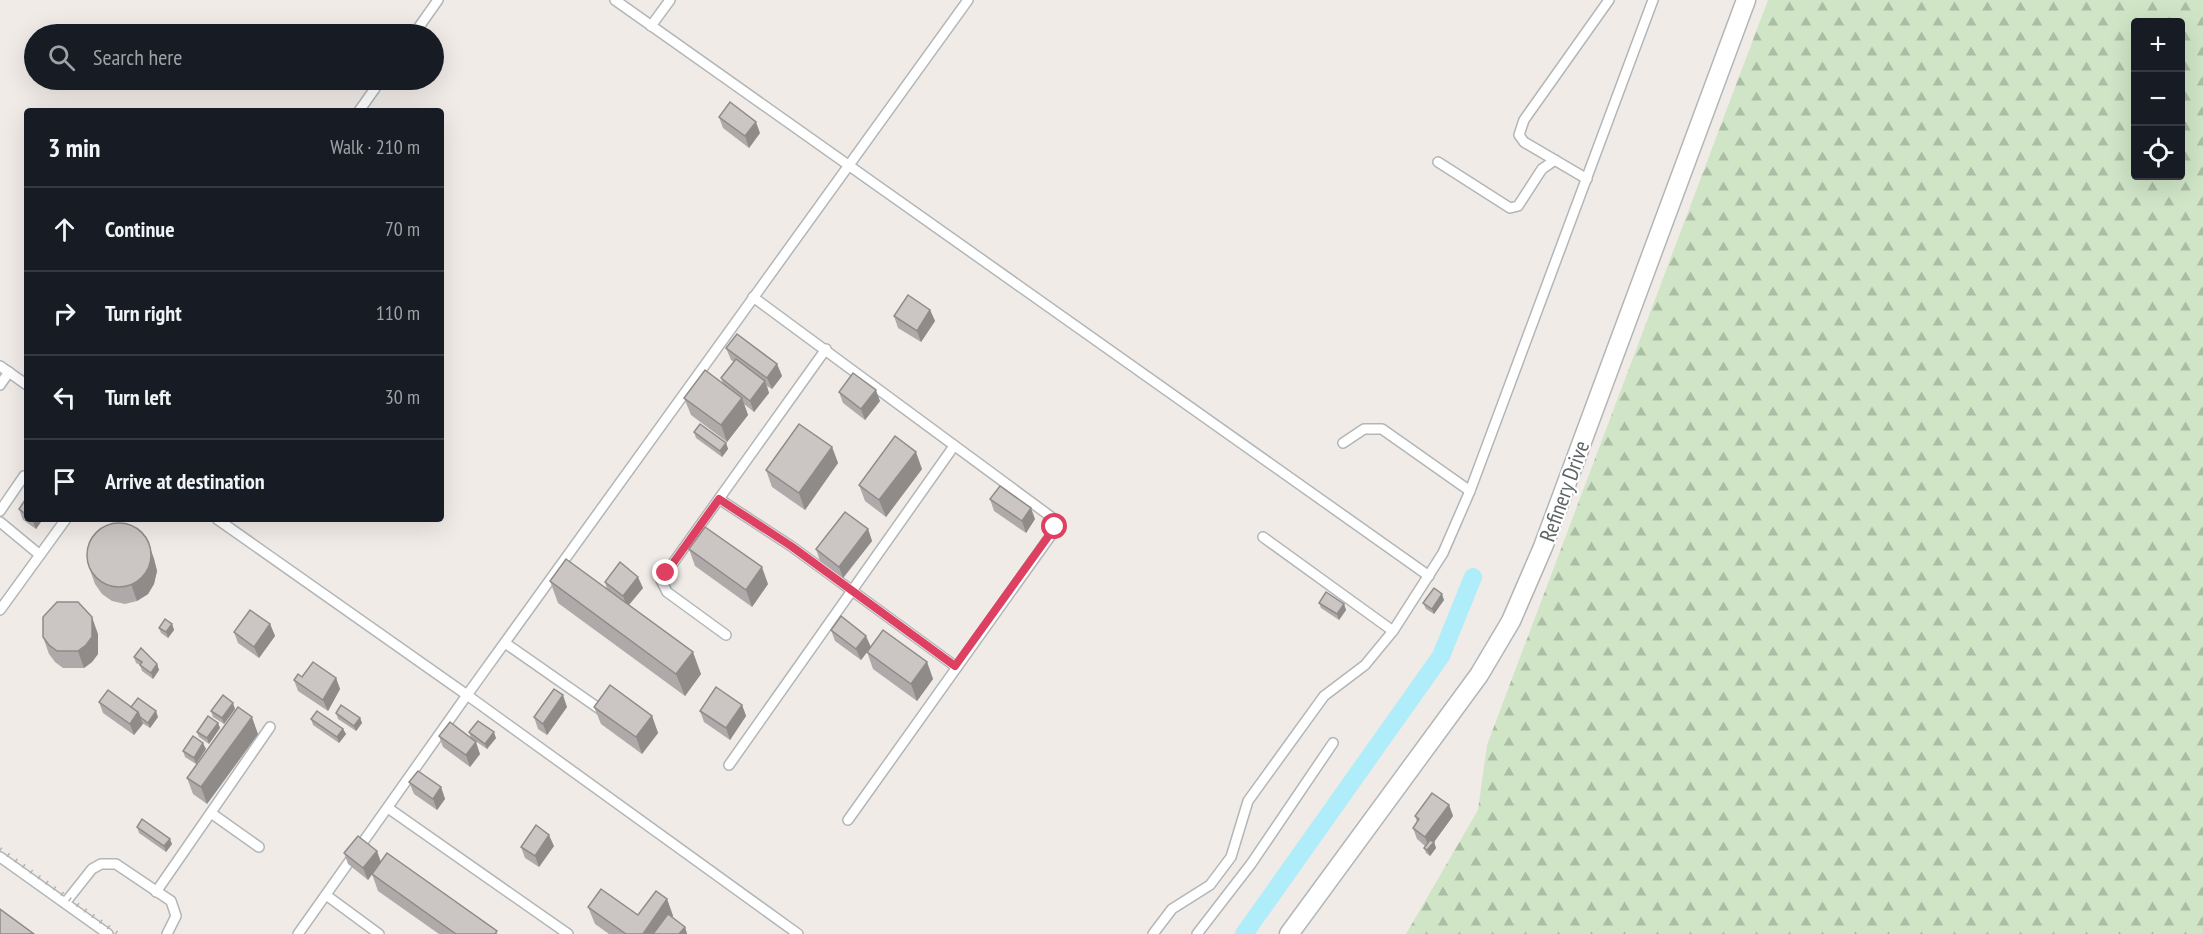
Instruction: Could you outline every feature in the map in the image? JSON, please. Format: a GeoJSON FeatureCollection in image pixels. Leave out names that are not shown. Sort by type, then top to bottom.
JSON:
{"type":"FeatureCollection","features":[{"type":"Feature","properties":{"kind":"street","name":"Refinery Drive"},"geometry":{"type":"LineString","coordinates":[[1289,934],[1450,717],[1511,621],[1543,547],[1746,0]]}},
{"type":"Feature","properties":{"kind":"lane"},"geometry":{"type":"LineString","coordinates":[[421,24],[438,0]]}},
{"type":"Feature","properties":{"kind":"lane"},"geometry":{"type":"LineString","coordinates":[[615,0],[847,167],[1429,576]]}},
{"type":"Feature","properties":{"kind":"lane"},"geometry":{"type":"LineString","coordinates":[[651,26],[670,0]]}},
{"type":"Feature","properties":{"kind":"lane"},"geometry":{"type":"LineString","coordinates":[[298,934],[467,695],[968,0]]}},
{"type":"Feature","properties":{"kind":"lane"},"geometry":{"type":"LineString","coordinates":[[1587,179],[1520,139],[1520,130],[1609,0]]}},
{"type":"Feature","properties":{"kind":"lane"},"geometry":{"type":"LineString","coordinates":[[1153,934],[1172,909],[1210,885],[1231,857],[1248,801],[1324,696],[1365,665],[1393,631],[1443,553],[1470,491],[1653,0]]}},
{"type":"Feature","properties":{"kind":"lane"},"geometry":{"type":"LineString","coordinates":[[361,108],[374,90]]}},
{"type":"Feature","properties":{"kind":"lane"},"geometry":{"type":"LineString","coordinates":[[1438,162],[1510,208],[1518,206],[1542,169],[1555,160]]}},
{"type":"Feature","properties":{"kind":"lane"},"geometry":{"type":"LineString","coordinates":[[753,297],[1054,519],[1055,527],[848,820]]}},
{"type":"Feature","properties":{"kind":"lane"},"geometry":{"type":"LineString","coordinates":[[726,635],[667,592],[661,584],[666,573],[826,349]]}},
{"type":"Feature","properties":{"kind":"lane"},"geometry":{"type":"LineString","coordinates":[[0,366],[24,383]]}},
{"type":"Feature","properties":{"kind":"lane"},"geometry":{"type":"LineString","coordinates":[[0,385],[9,372]]}},
{"type":"Feature","properties":{"kind":"lane"},"geometry":{"type":"LineString","coordinates":[[1343,443],[1364,429],[1382,429],[1470,491]]}},
{"type":"Feature","properties":{"kind":"lane"},"geometry":{"type":"LineString","coordinates":[[729,765],[954,446]]}},
{"type":"Feature","properties":{"kind":"lane"},"geometry":{"type":"LineString","coordinates":[[0,511],[24,476]]}},
{"type":"Feature","properties":{"kind":"lane"},"geometry":{"type":"LineString","coordinates":[[719,499],[852,590],[955,666]]}},
{"type":"Feature","properties":{"kind":"lane"},"geometry":{"type":"LineString","coordinates":[[0,522],[40,555]]}},
{"type":"Feature","properties":{"kind":"lane"},"geometry":{"type":"LineString","coordinates":[[0,610],[64,522]]}},
{"type":"Feature","properties":{"kind":"lane"},"geometry":{"type":"LineString","coordinates":[[221,522],[467,695],[798,934]]}},
{"type":"Feature","properties":{"kind":"lane"},"geometry":{"type":"LineString","coordinates":[[1263,537],[1393,631]]}},
{"type":"Feature","properties":{"kind":"lane"},"geometry":{"type":"LineString","coordinates":[[505,643],[605,713]]}},
{"type":"Feature","properties":{"kind":"lane"},"geometry":{"type":"LineString","coordinates":[[156,892],[270,727]]}},
{"type":"Feature","properties":{"kind":"lane"},"geometry":{"type":"LineString","coordinates":[[1197,934],[1251,864],[1333,743]]}},
{"type":"Feature","properties":{"kind":"lane"},"geometry":{"type":"LineString","coordinates":[[388,808],[568,934]]}},
{"type":"Feature","properties":{"kind":"lane"},"geometry":{"type":"LineString","coordinates":[[211,813],[259,847]]}},
{"type":"Feature","properties":{"kind":"lane"},"geometry":{"type":"LineString","coordinates":[[0,857],[108,934]]}},
{"type":"Feature","properties":{"kind":"lane"},"geometry":{"type":"LineString","coordinates":[[65,903],[92,869],[107,864],[116,864],[171,901],[174,909],[174,923],[167,934]]}},
{"type":"Feature","properties":{"kind":"lane"},"geometry":{"type":"LineString","coordinates":[[326,895],[379,934]]}},
{"type":"Feature","properties":{"kind":"green space"},"geometry":{"type":"Polygon","coordinates":[[[1768,0],[2203,0],[2203,934],[1406,934],[1478,810],[1487,745],[1768,0]]]}},
{"type":"Feature","properties":{"kind":"building"},"geometry":{"type":"Polygon","coordinates":[[[730,102],[756,122],[745,136],[719,117],[730,102]]]}},
{"type":"Feature","properties":{"kind":"building"},"geometry":{"type":"Polygon","coordinates":[[[908,295],[930,310],[917,331],[894,316],[908,295]]]}},
{"type":"Feature","properties":{"kind":"building"},"geometry":{"type":"Polygon","coordinates":[[[737,334],[777,364],[767,378],[726,348],[737,334]]]}},
{"type":"Feature","properties":{"kind":"building"},"geometry":{"type":"Polygon","coordinates":[[[736,359],[765,381],[750,401],[721,378],[736,359]]]}},
{"type":"Feature","properties":{"kind":"building"},"geometry":{"type":"Polygon","coordinates":[[[705,370],[742,398],[721,425],[684,398],[705,370]]]}},
{"type":"Feature","properties":{"kind":"building"},"geometry":{"type":"Polygon","coordinates":[[[853,373],[876,390],[861,409],[839,392],[853,373]]]}},
{"type":"Feature","properties":{"kind":"building"},"geometry":{"type":"Polygon","coordinates":[[[700,424],[726,443],[720,451],[694,432],[700,424]]]}},
{"type":"Feature","properties":{"kind":"building"},"geometry":{"type":"Polygon","coordinates":[[[799,424],[832,447],[799,493],[766,470],[799,424]]]}},
{"type":"Feature","properties":{"kind":"building"},"geometry":{"type":"Polygon","coordinates":[[[895,436],[916,452],[879,500],[859,485],[895,436]]]}},
{"type":"Feature","properties":{"kind":"building"},"geometry":{"type":"Polygon","coordinates":[[[1000,486],[1031,508],[1022,521],[990,499],[1000,486]]]}},
{"type":"Feature","properties":{"kind":"building"},"geometry":{"type":"Polygon","coordinates":[[[24,502],[24,513],[19,509],[24,502]]]}},
{"type":"Feature","properties":{"kind":"building"},"geometry":{"type":"Polygon","coordinates":[[[845,512],[868,529],[839,567],[816,549],[845,512]]]}},
{"type":"Feature","properties":{"kind":"building"},"geometry":{"type":"Polygon","coordinates":[[[119,523],[137,529],[145,537],[151,555],[145,573],[137,581],[119,587],[101,581],[93,573],[87,555],[93,537],[101,529],[119,523]]]}},
{"type":"Feature","properties":{"kind":"building"},"geometry":{"type":"Polygon","coordinates":[[[705,527],[762,567],[746,590],[689,549],[705,527]]]}},
{"type":"Feature","properties":{"kind":"building"},"geometry":{"type":"Polygon","coordinates":[[[566,559],[693,652],[676,674],[550,581],[566,559]]]}},
{"type":"Feature","properties":{"kind":"building"},"geometry":{"type":"Polygon","coordinates":[[[620,562],[638,577],[623,596],[605,582],[620,562]]]}},
{"type":"Feature","properties":{"kind":"building"},"geometry":{"type":"Polygon","coordinates":[[[1434,588],[1442,594],[1432,609],[1423,603],[1434,588]]]}},
{"type":"Feature","properties":{"kind":"building"},"geometry":{"type":"Polygon","coordinates":[[[1326,592],[1344,604],[1337,614],[1319,603],[1326,592]]]}},
{"type":"Feature","properties":{"kind":"building"},"geometry":{"type":"Polygon","coordinates":[[[57,602],[78,602],[92,617],[92,637],[78,651],[57,651],[43,637],[43,617],[57,602]]]}},
{"type":"Feature","properties":{"kind":"building"},"geometry":{"type":"Polygon","coordinates":[[[250,610],[270,624],[254,647],[234,632],[250,610]]]}},
{"type":"Feature","properties":{"kind":"building"},"geometry":{"type":"Polygon","coordinates":[[[841,616],[866,636],[856,649],[831,630],[841,616]]]}},
{"type":"Feature","properties":{"kind":"building"},"geometry":{"type":"Polygon","coordinates":[[[165,619],[172,624],[166,632],[159,628],[165,619]]]}},
{"type":"Feature","properties":{"kind":"building"},"geometry":{"type":"Polygon","coordinates":[[[883,630],[927,662],[911,684],[867,652],[883,630]]]}},
{"type":"Feature","properties":{"kind":"building"},"geometry":{"type":"Polygon","coordinates":[[[141,648],[157,664],[151,673],[140,665],[142,662],[134,657],[141,648]]]}},
{"type":"Feature","properties":{"kind":"building"},"geometry":{"type":"Polygon","coordinates":[[[313,662],[336,678],[323,700],[294,680],[298,674],[302,677],[313,662]]]}},
{"type":"Feature","properties":{"kind":"building"},"geometry":{"type":"Polygon","coordinates":[[[610,685],[652,716],[636,737],[594,707],[610,685]]]}},
{"type":"Feature","properties":{"kind":"building"},"geometry":{"type":"Polygon","coordinates":[[[716,687],[742,705],[726,728],[700,711],[716,687]]]}},
{"type":"Feature","properties":{"kind":"building"},"geometry":{"type":"Polygon","coordinates":[[[554,689],[563,695],[543,724],[534,717],[554,689]]]}},
{"type":"Feature","properties":{"kind":"building"},"geometry":{"type":"Polygon","coordinates":[[[108,690],[138,712],[130,724],[99,702],[108,690]]]}},
{"type":"Feature","properties":{"kind":"building"},"geometry":{"type":"Polygon","coordinates":[[[223,695],[233,703],[222,718],[211,711],[223,695]]]}},
{"type":"Feature","properties":{"kind":"building"},"geometry":{"type":"Polygon","coordinates":[[[138,698],[156,711],[148,723],[131,707],[138,698]]]}},
{"type":"Feature","properties":{"kind":"building"},"geometry":{"type":"Polygon","coordinates":[[[341,705],[360,718],[354,726],[336,713],[341,705]]]}},
{"type":"Feature","properties":{"kind":"building"},"geometry":{"type":"Polygon","coordinates":[[[238,707],[252,717],[201,787],[187,778],[238,707]]]}},
{"type":"Feature","properties":{"kind":"building"},"geometry":{"type":"Polygon","coordinates":[[[317,711],[343,729],[337,737],[311,719],[317,711]]]}},
{"type":"Feature","properties":{"kind":"building"},"geometry":{"type":"Polygon","coordinates":[[[208,716],[218,723],[207,738],[197,732],[208,716]]]}},
{"type":"Feature","properties":{"kind":"building"},"geometry":{"type":"Polygon","coordinates":[[[478,721],[494,732],[485,744],[469,732],[478,721]]]}},
{"type":"Feature","properties":{"kind":"building"},"geometry":{"type":"Polygon","coordinates":[[[450,722],[476,742],[466,755],[439,736],[450,722]]]}},
{"type":"Feature","properties":{"kind":"building"},"geometry":{"type":"Polygon","coordinates":[[[193,736],[203,743],[194,758],[183,751],[193,736]]]}},
{"type":"Feature","properties":{"kind":"building"},"geometry":{"type":"Polygon","coordinates":[[[418,771],[441,787],[433,799],[409,782],[418,771]]]}},
{"type":"Feature","properties":{"kind":"building"},"geometry":{"type":"Polygon","coordinates":[[[1432,793],[1449,805],[1425,837],[1413,828],[1419,819],[1415,816],[1432,793]]]}},
{"type":"Feature","properties":{"kind":"building"},"geometry":{"type":"Polygon","coordinates":[[[142,819],[170,839],[164,846],[137,827],[142,819]]]}},
{"type":"Feature","properties":{"kind":"building"},"geometry":{"type":"Polygon","coordinates":[[[536,825],[549,835],[535,856],[521,847],[536,825]]]}},
{"type":"Feature","properties":{"kind":"building"},"geometry":{"type":"Polygon","coordinates":[[[358,836],[377,851],[363,868],[344,853],[358,836]]]}},
{"type":"Feature","properties":{"kind":"building"},"geometry":{"type":"Polygon","coordinates":[[[1430,840],[1434,842],[1427,850],[1424,848],[1430,840]]]}},
{"type":"Feature","properties":{"kind":"building"},"geometry":{"type":"Polygon","coordinates":[[[387,853],[497,931],[495,934],[456,934],[372,874],[387,853]]]}},
{"type":"Feature","properties":{"kind":"building"},"geometry":{"type":"Polygon","coordinates":[[[601,889],[638,915],[656,891],[667,899],[643,934],[626,934],[588,907],[601,889]]]}},
{"type":"Feature","properties":{"kind":"building"},"geometry":{"type":"Polygon","coordinates":[[[0,909],[34,934],[0,934],[0,909]]]}},
{"type":"Feature","properties":{"kind":"building"},"geometry":{"type":"Polygon","coordinates":[[[668,914],[685,927],[679,934],[653,934],[668,914]]]}},
{"type":"Feature","properties":{"kind":"waterway"},"geometry":{"type":"LineString","coordinates":[[1244,934],[1441,656],[1473,577]]}},
{"type":"Feature","properties":{"kind":"railway"},"geometry":{"type":"LineString","coordinates":[[0,849],[118,934]]}},
{"type":"Feature","properties":{"kind":"route"},"geometry":{"type":"LineString","coordinates":[[666,573],[719,499],[791,546],[955,666],[1055,527]]}}]}
